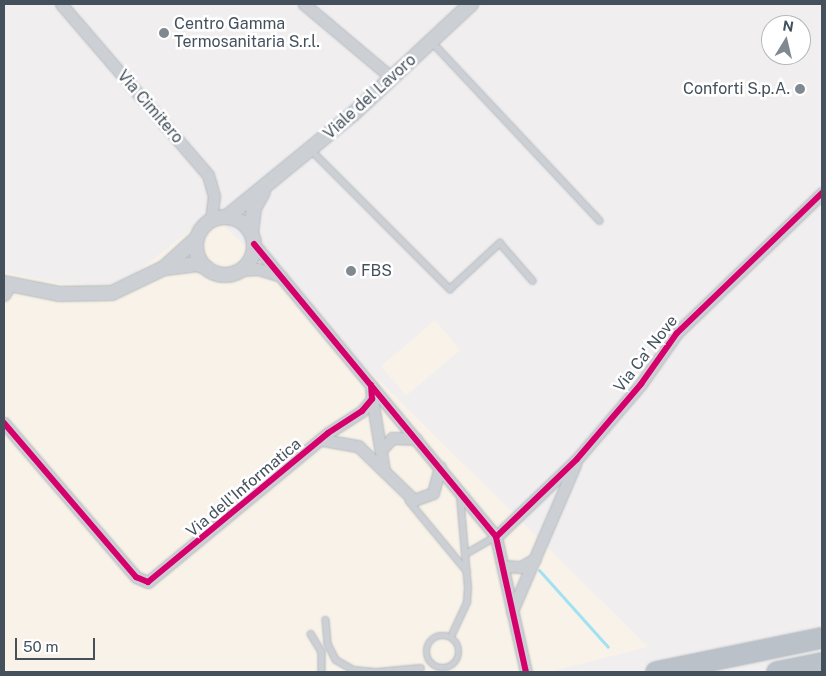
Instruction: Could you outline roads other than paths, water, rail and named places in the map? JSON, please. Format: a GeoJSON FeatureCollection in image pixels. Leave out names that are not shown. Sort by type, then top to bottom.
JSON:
{"type":"FeatureCollection","features":[{"type":"Feature","properties":{"kind":"highway"},"geometry":{"type":"LineString","coordinates":[[656,672],[822,638]]}},
{"type":"Feature","properties":{"kind":"highway"},"geometry":{"type":"LineString","coordinates":[[777,672],[822,663]]}},
{"type":"Feature","properties":{"kind":"street","name":"Via Cimitero"},"geometry":{"type":"LineString","coordinates":[[61,4],[208,176],[214,196],[211,221]]}},
{"type":"Feature","properties":{"kind":"street"},"geometry":{"type":"LineString","coordinates":[[304,4],[392,78]]}},
{"type":"Feature","properties":{"kind":"street","name":"Viale del Lavoro"},"geometry":{"type":"LineString","coordinates":[[211,221],[227,217],[311,150],[432,42],[471,4]]}},
{"type":"Feature","properties":{"kind":"street","name":"Viale del Lavoro"},"geometry":{"type":"LineString","coordinates":[[239,270],[250,259],[254,208],[266,187]]}},
{"type":"Feature","properties":{"kind":"street","name":"Via Ca' Nove"},"geometry":{"type":"LineString","coordinates":[[496,537],[577,459],[641,384],[677,333],[822,193]]}},
{"type":"Feature","properties":{"kind":"street"},"geometry":{"type":"LineString","coordinates":[[227,217],[252,238],[496,537],[505,566],[512,611],[526,669]]}},
{"type":"Feature","properties":{"kind":"street"},"geometry":{"type":"LineString","coordinates":[[164,268],[197,238],[211,221]]}},
{"type":"Feature","properties":{"kind":"street"},"geometry":{"type":"LineString","coordinates":[[197,238],[198,254],[207,268]]}},
{"type":"Feature","properties":{"kind":"street"},"geometry":{"type":"LineString","coordinates":[[6,288],[94,295],[125,288],[164,268],[182,264],[207,268],[223,274],[239,270],[258,269],[284,277]]}},
{"type":"Feature","properties":{"kind":"street"},"geometry":{"type":"LineString","coordinates":[[371,385],[384,471]]}},
{"type":"Feature","properties":{"kind":"street","name":"Via dell'Informatica"},"geometry":{"type":"LineString","coordinates":[[4,423],[136,577],[148,582],[372,399]]}},
{"type":"Feature","properties":{"kind":"street"},"geometry":{"type":"LineString","coordinates":[[381,450],[392,438],[416,439]]}},
{"type":"Feature","properties":{"kind":"street","name":"Via dell'Informatica"},"geometry":{"type":"LineString","coordinates":[[323,440],[358,446],[384,471],[404,495]]}},
{"type":"Feature","properties":{"kind":"street"},"geometry":{"type":"LineString","coordinates":[[512,611],[577,459]]}},
{"type":"Feature","properties":{"kind":"street"},"geometry":{"type":"LineString","coordinates":[[404,495],[425,500],[436,488],[440,467]]}},
{"type":"Feature","properties":{"kind":"street"},"geometry":{"type":"LineString","coordinates":[[505,566],[521,567],[534,559]]}},
{"type":"Feature","properties":{"kind":"lane"},"geometry":{"type":"LineString","coordinates":[[432,42],[600,221]]}},
{"type":"Feature","properties":{"kind":"lane"},"geometry":{"type":"LineString","coordinates":[[311,150],[450,289],[500,243],[533,281]]}},
{"type":"Feature","properties":{"kind":"lane"},"geometry":{"type":"LineString","coordinates":[[451,637],[467,602],[468,572],[459,490]]}},
{"type":"Feature","properties":{"kind":"lane"},"geometry":{"type":"LineString","coordinates":[[404,495],[468,572]]}},
{"type":"Feature","properties":{"kind":"lane"},"geometry":{"type":"LineString","coordinates":[[466,554],[496,537]]}},
{"type":"Feature","properties":{"kind":"lane"},"geometry":{"type":"LineString","coordinates":[[326,620],[328,644],[336,660],[353,670],[378,672],[421,668]]}},
{"type":"Feature","properties":{"kind":"lane"},"geometry":{"type":"LineString","coordinates":[[311,634],[322,652],[322,672]]}},
{"type":"Feature","properties":{"kind":"lane"},"geometry":{"type":"LineString","coordinates":[[430,662],[427,649],[433,639],[451,637]]}},
{"type":"Feature","properties":{"kind":"lane"},"geometry":{"type":"LineString","coordinates":[[430,662],[443,668],[456,662],[459,649],[451,637]]}},
{"type":"Feature","properties":{"kind":"lane"},"geometry":{"type":"LineString","coordinates":[[411,672],[430,662]]}},
{"type":"Feature","properties":{"kind":"waterway"},"geometry":{"type":"LineString","coordinates":[[539,570],[608,647]]}},
{"type":"Feature","properties":{"kind":"place","name":"Centro Gamma Termosanitaria S.r.l."},"geometry":{"type":"Point","coordinates":[164,33]}},
{"type":"Feature","properties":{"kind":"place","name":"Conforti S.p.A."},"geometry":{"type":"Point","coordinates":[800,89]}},
{"type":"Feature","properties":{"kind":"place","name":"FBS"},"geometry":{"type":"Point","coordinates":[351,271]}}]}
